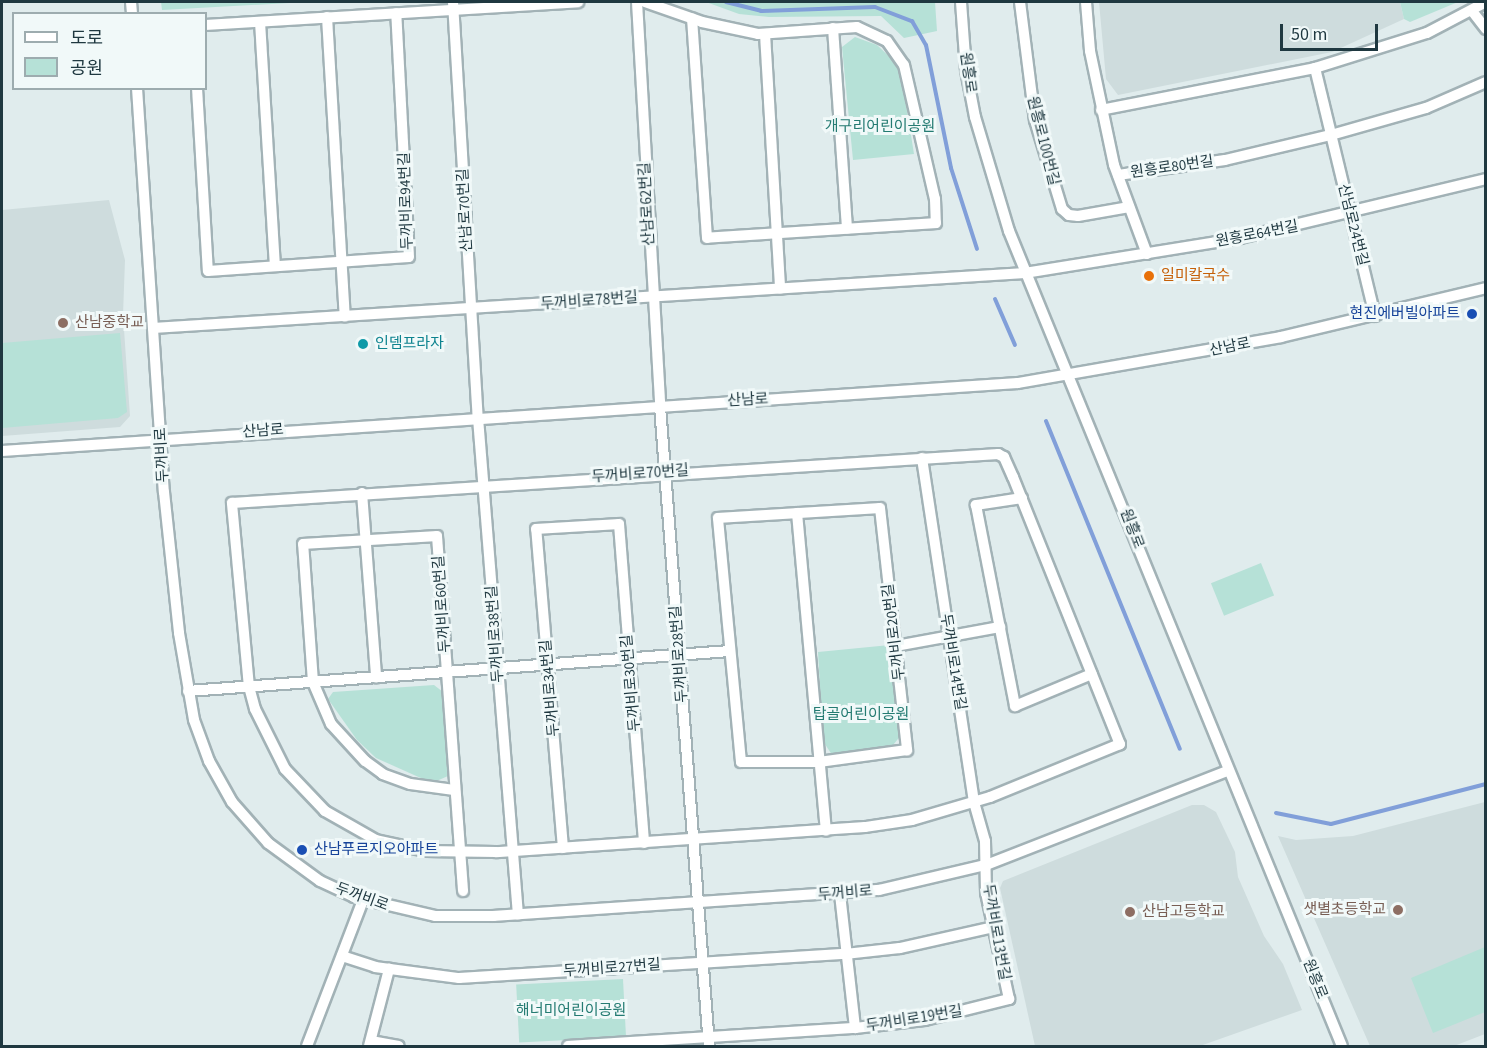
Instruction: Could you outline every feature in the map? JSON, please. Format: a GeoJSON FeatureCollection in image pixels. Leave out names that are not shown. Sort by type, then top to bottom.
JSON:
{"type":"FeatureCollection","features":[{"type":"Feature","properties":{"kind":"street"},"geometry":{"type":"LineString","coordinates":[[207,26],[396,13],[453,5],[578,2]]}},
{"type":"Feature","properties":{"kind":"street","name":"산남로62번길"},"geometry":{"type":"LineString","coordinates":[[637,2],[660,406]]}},
{"type":"Feature","properties":{"kind":"street"},"geometry":{"type":"LineString","coordinates":[[645,2],[692,19],[765,34],[857,27],[874,32],[887,41],[904,65],[938,214],[936,223],[707,238],[692,19]]}},
{"type":"Feature","properties":{"kind":"street","name":"원흥로"},"geometry":{"type":"LineString","coordinates":[[961,2],[966,70],[975,117],[992,181],[1025,273],[1069,376],[1227,771],[1342,1047]]}},
{"type":"Feature","properties":{"kind":"street","name":"원흥로100번길"},"geometry":{"type":"LineString","coordinates":[[1020,2],[1035,120],[1062,209],[1069,216],[1078,216],[1129,207]]}},
{"type":"Feature","properties":{"kind":"street","name":"원흥로80번길"},"geometry":{"type":"LineString","coordinates":[[1086,2],[1090,51],[1101,110],[1118,175],[1147,255]]}},
{"type":"Feature","properties":{"kind":"street"},"geometry":{"type":"LineString","coordinates":[[1101,110],[1208,91],[1315,68],[1394,44],[1472,11],[1485,2]]}},
{"type":"Feature","properties":{"kind":"street","name":"산남로70번길"},"geometry":{"type":"LineString","coordinates":[[453,5],[478,418]]}},
{"type":"Feature","properties":{"kind":"street"},"geometry":{"type":"LineString","coordinates":[[1472,11],[1485,29]]}},
{"type":"Feature","properties":{"kind":"street","name":"두꺼비로94번길"},"geometry":{"type":"LineString","coordinates":[[197,90],[208,270],[409,257],[396,13]]}},
{"type":"Feature","properties":{"kind":"street"},"geometry":{"type":"LineString","coordinates":[[327,17],[345,316]]}},
{"type":"Feature","properties":{"kind":"street"},"geometry":{"type":"LineString","coordinates":[[260,22],[276,266]]}},
{"type":"Feature","properties":{"kind":"street"},"geometry":{"type":"LineString","coordinates":[[833,28],[847,229]]}},
{"type":"Feature","properties":{"kind":"street"},"geometry":{"type":"LineString","coordinates":[[765,34],[780,289]]}},
{"type":"Feature","properties":{"kind":"street","name":"산남로24번길"},"geometry":{"type":"LineString","coordinates":[[1315,68],[1375,316]]}},
{"type":"Feature","properties":{"kind":"street"},"geometry":{"type":"LineString","coordinates":[[1331,135],[1426,108],[1485,82]]}},
{"type":"Feature","properties":{"kind":"street","name":"두꺼비로"},"geometry":{"type":"LineString","coordinates":[[137,90],[160,438],[188,691],[209,761],[232,802],[268,843],[296,865],[363,900],[435,916],[518,914],[840,894],[921,882],[986,865],[1227,771]]}},
{"type":"Feature","properties":{"kind":"street","name":"원흥로80번길"},"geometry":{"type":"LineString","coordinates":[[1118,175],[1225,160],[1331,135]]}},
{"type":"Feature","properties":{"kind":"street","name":"원흥로64번길"},"geometry":{"type":"LineString","coordinates":[[1025,273],[1147,255],[1350,214],[1485,179]]}},
{"type":"Feature","properties":{"kind":"street","name":"두꺼비로78번길"},"geometry":{"type":"LineString","coordinates":[[153,328],[1025,273]]}},
{"type":"Feature","properties":{"kind":"street","name":"산남로"},"geometry":{"type":"LineString","coordinates":[[2,451],[160,438],[953,389],[1069,376],[1375,316],[1485,288]]}},
{"type":"Feature","properties":{"kind":"street","name":"두꺼비로28번길"},"geometry":{"type":"LineString","coordinates":[[660,406],[698,903]]}},
{"type":"Feature","properties":{"kind":"street","name":"두꺼비로38번길"},"geometry":{"type":"LineString","coordinates":[[478,418],[518,914]]}},
{"type":"Feature","properties":{"kind":"street","name":"두꺼비로70번길"},"geometry":{"type":"LineString","coordinates":[[249,687],[232,502],[665,472],[998,454],[1004,457],[1022,498],[1120,744],[974,802]]}},
{"type":"Feature","properties":{"kind":"street","name":"두꺼비로14번길"},"geometry":{"type":"LineString","coordinates":[[922,458],[974,802],[985,842],[986,865]]}},
{"type":"Feature","properties":{"kind":"street"},"geometry":{"type":"LineString","coordinates":[[362,493],[376,677]]}},
{"type":"Feature","properties":{"kind":"street"},"geometry":{"type":"LineString","coordinates":[[1022,498],[976,504],[1015,706],[1092,674]]}},
{"type":"Feature","properties":{"kind":"street","name":"두꺼비로20번길"},"geometry":{"type":"LineString","coordinates":[[880,508],[896,646],[907,750],[819,762],[741,762],[718,518],[880,508]]}},
{"type":"Feature","properties":{"kind":"street"},"geometry":{"type":"LineString","coordinates":[[797,513],[826,831]]}},
{"type":"Feature","properties":{"kind":"street","name":"두꺼비로30번길"},"geometry":{"type":"LineString","coordinates":[[536,529],[619,524],[644,843]]}},
{"type":"Feature","properties":{"kind":"street","name":"두꺼비로34번길"},"geometry":{"type":"LineString","coordinates":[[536,529],[563,848]]}},
{"type":"Feature","properties":{"kind":"street","name":"두꺼비로60번길"},"geometry":{"type":"LineString","coordinates":[[454,790],[410,784],[383,774],[365,761],[331,724],[313,682],[303,543],[437,536],[463,891]]}},
{"type":"Feature","properties":{"kind":"street"},"geometry":{"type":"LineString","coordinates":[[896,646],[1000,627]]}},
{"type":"Feature","properties":{"kind":"street","name":"두꺼비로60번길"},"geometry":{"type":"LineString","coordinates":[[188,691],[730,651]]}},
{"type":"Feature","properties":{"kind":"street"},"geometry":{"type":"LineString","coordinates":[[249,687],[270,744],[285,769],[326,811],[376,840],[426,851],[460,853],[512,851],[826,831],[912,820],[974,802]]}},
{"type":"Feature","properties":{"kind":"street","name":"두꺼비로13번길"},"geometry":{"type":"LineString","coordinates":[[986,865],[986,893],[1009,999]]}},
{"type":"Feature","properties":{"kind":"street","name":"두꺼비로19번길"},"geometry":{"type":"LineString","coordinates":[[840,894],[855,1028],[925,1020],[1009,999]]}},
{"type":"Feature","properties":{"kind":"street"},"geometry":{"type":"LineString","coordinates":[[307,1047],[363,900]]}},
{"type":"Feature","properties":{"kind":"street"},"geometry":{"type":"LineString","coordinates":[[698,903],[709,1041]]}},
{"type":"Feature","properties":{"kind":"street"},"geometry":{"type":"LineString","coordinates":[[845,954],[900,948],[993,927]]}},
{"type":"Feature","properties":{"kind":"street","name":"두꺼비로27번길"},"geometry":{"type":"LineString","coordinates":[[342,956],[389,969],[459,978],[845,954]]}},
{"type":"Feature","properties":{"kind":"street"},"geometry":{"type":"LineString","coordinates":[[389,969],[370,1044],[399,1047]]}},
{"type":"Feature","properties":{"kind":"street"},"geometry":{"type":"LineString","coordinates":[[568,1047],[709,1041],[855,1028]]}},
{"type":"Feature","properties":{"kind":"shaded area"},"geometry":{"type":"Polygon","coordinates":[[[1099,2],[1400,2],[1404,19],[1332,52],[1118,95],[1106,79],[1099,2]]]}},
{"type":"Feature","properties":{"kind":"shaded area","name":"산남중학교"},"geometry":{"type":"Polygon","coordinates":[[[109,200],[125,260],[123,315],[130,416],[120,427],[2,436],[2,210],[109,200]]]}},
{"type":"Feature","properties":{"kind":"shaded area","name":"샛별초등학교"},"geometry":{"type":"Polygon","coordinates":[[[1485,802],[1485,1034],[1454,1046],[1370,1046],[1278,836],[1296,840],[1353,836],[1485,802]]]}},
{"type":"Feature","properties":{"kind":"shaded area","name":"산남고등학교"},"geometry":{"type":"Polygon","coordinates":[[[1192,805],[1204,805],[1216,812],[1235,852],[1238,877],[1264,936],[1283,964],[1302,1010],[1200,1046],[1035,1046],[1000,888],[1003,881],[1192,805]]]}},
{"type":"Feature","properties":{"kind":"green space"},"geometry":{"type":"Polygon","coordinates":[[[161,2],[307,2],[162,10],[161,2]]]}},
{"type":"Feature","properties":{"kind":"green space"},"geometry":{"type":"Polygon","coordinates":[[[706,2],[935,2],[937,31],[904,38],[881,16],[769,17],[739,14],[706,2]]]}},
{"type":"Feature","properties":{"kind":"green space"},"geometry":{"type":"Polygon","coordinates":[[[1400,2],[1458,2],[1410,22],[1404,19],[1400,2]]]}},
{"type":"Feature","properties":{"kind":"green space","name":"개구리어린이공원"},"geometry":{"type":"Polygon","coordinates":[[[855,37],[877,45],[894,61],[902,79],[914,154],[853,160],[842,47],[855,37]]]}},
{"type":"Feature","properties":{"kind":"green space"},"geometry":{"type":"Polygon","coordinates":[[[120,333],[127,412],[118,418],[2,428],[2,343],[120,333]]]}},
{"type":"Feature","properties":{"kind":"green space"},"geometry":{"type":"Polygon","coordinates":[[[1261,563],[1274,595],[1224,616],[1211,583],[1261,563]]]}},
{"type":"Feature","properties":{"kind":"green space","name":"탑골어린이공원"},"geometry":{"type":"Polygon","coordinates":[[[890,645],[902,734],[889,750],[834,758],[823,741],[818,652],[890,645]]]}},
{"type":"Feature","properties":{"kind":"green space"},"geometry":{"type":"Polygon","coordinates":[[[434,685],[443,692],[448,776],[432,783],[376,758],[357,740],[328,699],[333,692],[434,685]]]}},
{"type":"Feature","properties":{"kind":"green space"},"geometry":{"type":"Polygon","coordinates":[[[1485,947],[1485,1012],[1433,1033],[1411,978],[1485,947]]]}},
{"type":"Feature","properties":{"kind":"green space","name":"해너미어린이공원"},"geometry":{"type":"Polygon","coordinates":[[[623,979],[626,1037],[519,1043],[516,985],[623,979]]]}},
{"type":"Feature","properties":{"kind":"waterway"},"geometry":{"type":"LineString","coordinates":[[726,2],[761,11],[875,7],[912,21],[926,45],[951,168],[977,249]]}},
{"type":"Feature","properties":{"kind":"waterway"},"geometry":{"type":"LineString","coordinates":[[995,299],[1015,345]]}},
{"type":"Feature","properties":{"kind":"waterway"},"geometry":{"type":"LineString","coordinates":[[1046,421],[1180,749]]}},
{"type":"Feature","properties":{"kind":"waterway"},"geometry":{"type":"LineString","coordinates":[[1276,813],[1331,824],[1486,784]]}},
{"type":"Feature","properties":{"kind":"place","name":"일미칼국수"},"geometry":{"type":"Point","coordinates":[1149,276]}},
{"type":"Feature","properties":{"kind":"place","name":"현진에버빌아파트"},"geometry":{"type":"Point","coordinates":[1472,314]}},
{"type":"Feature","properties":{"kind":"place","name":"산남중학교"},"geometry":{"type":"Point","coordinates":[63,323]}},
{"type":"Feature","properties":{"kind":"place","name":"인뎀프라자"},"geometry":{"type":"Point","coordinates":[363,344]}},
{"type":"Feature","properties":{"kind":"place","name":"산남푸르지오아파트"},"geometry":{"type":"Point","coordinates":[302,850]}},
{"type":"Feature","properties":{"kind":"place","name":"샛별초등학교"},"geometry":{"type":"Point","coordinates":[1398,910]}},
{"type":"Feature","properties":{"kind":"place","name":"산남고등학교"},"geometry":{"type":"Point","coordinates":[1130,912]}}]}
